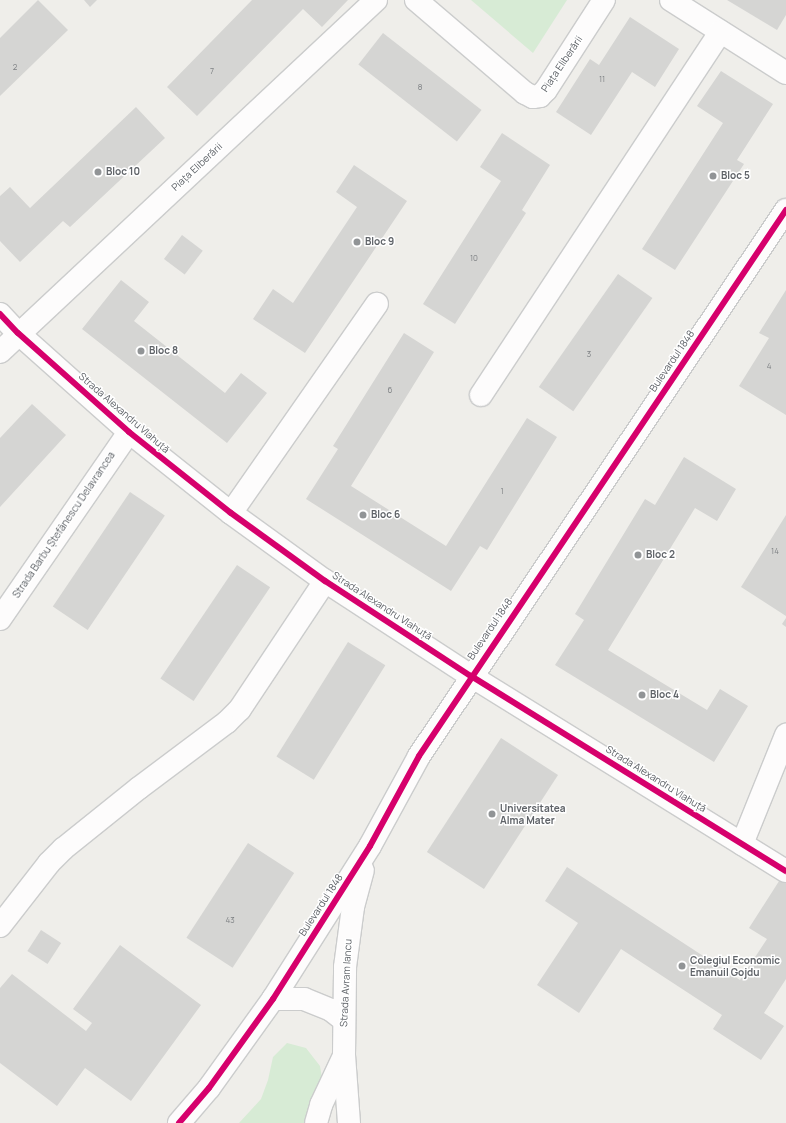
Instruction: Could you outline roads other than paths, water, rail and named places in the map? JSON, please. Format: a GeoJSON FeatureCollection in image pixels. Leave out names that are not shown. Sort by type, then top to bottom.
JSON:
{"type":"FeatureCollection","features":[{"type":"Feature","properties":{"kind":"street","name":"Piața Eliberării"},"geometry":{"type":"LineString","coordinates":[[0,352],[18,333],[376,0]]}},
{"type":"Feature","properties":{"kind":"street","name":"Piața Eliberării"},"geometry":{"type":"LineString","coordinates":[[416,0],[525,93],[533,97],[540,96],[546,90],[604,0]]}},
{"type":"Feature","properties":{"kind":"street"},"geometry":{"type":"LineString","coordinates":[[672,0],[786,73]]}},
{"type":"Feature","properties":{"kind":"street"},"geometry":{"type":"LineString","coordinates":[[481,395],[720,32]]}},
{"type":"Feature","properties":{"kind":"street","name":"Bulevardul 1848"},"geometry":{"type":"LineString","coordinates":[[179,1123],[209,1088],[273,998],[370,846],[418,756],[786,210]]}},
{"type":"Feature","properties":{"kind":"street"},"geometry":{"type":"LineString","coordinates":[[231,513],[376,304]]}},
{"type":"Feature","properties":{"kind":"street","name":"Strada Alexandru Vlahuță"},"geometry":{"type":"LineString","coordinates":[[0,314],[18,333],[129,432],[231,513],[325,581],[471,676],[786,871]]}},
{"type":"Feature","properties":{"kind":"street","name":"Strada Barbu Ștefănescu Delavrancea"},"geometry":{"type":"LineString","coordinates":[[0,619],[129,432]]}},
{"type":"Feature","properties":{"kind":"street"},"geometry":{"type":"LineString","coordinates":[[0,926],[48,863],[63,849],[139,788],[227,722],[240,709],[325,581]]}},
{"type":"Feature","properties":{"kind":"street"},"geometry":{"type":"LineString","coordinates":[[742,844],[786,735]]}},
{"type":"Feature","properties":{"kind":"street","name":"Strada Avram Iancu"},"geometry":{"type":"LineString","coordinates":[[349,1123],[344,1055],[348,935],[358,886],[370,846]]}},
{"type":"Feature","properties":{"kind":"street"},"geometry":{"type":"LineString","coordinates":[[273,998],[310,1000],[331,1010],[344,1020]]}},
{"type":"Feature","properties":{"kind":"street"},"geometry":{"type":"LineString","coordinates":[[316,1123],[321,1105],[344,1055]]}},
{"type":"Feature","properties":{"kind":"place","name":"Bloc 10"},"geometry":{"type":"Point","coordinates":[98,172]}},
{"type":"Feature","properties":{"kind":"place","name":"Bloc 5"},"geometry":{"type":"Point","coordinates":[713,176]}},
{"type":"Feature","properties":{"kind":"place","name":"Bloc 9"},"geometry":{"type":"Point","coordinates":[357,242]}},
{"type":"Feature","properties":{"kind":"place","name":"Bloc 8"},"geometry":{"type":"Point","coordinates":[141,351]}},
{"type":"Feature","properties":{"kind":"place","name":"Bloc 6"},"geometry":{"type":"Point","coordinates":[363,515]}},
{"type":"Feature","properties":{"kind":"place","name":"Bloc 2"},"geometry":{"type":"Point","coordinates":[638,555]}},
{"type":"Feature","properties":{"kind":"place","name":"Bloc 4"},"geometry":{"type":"Point","coordinates":[642,695]}},
{"type":"Feature","properties":{"kind":"place","name":"Universitatea Alma Mater"},"geometry":{"type":"Point","coordinates":[492,814]}},
{"type":"Feature","properties":{"kind":"place","name":"Colegiul Economic Emanuil Gojdu"},"geometry":{"type":"Point","coordinates":[682,966]}}]}
